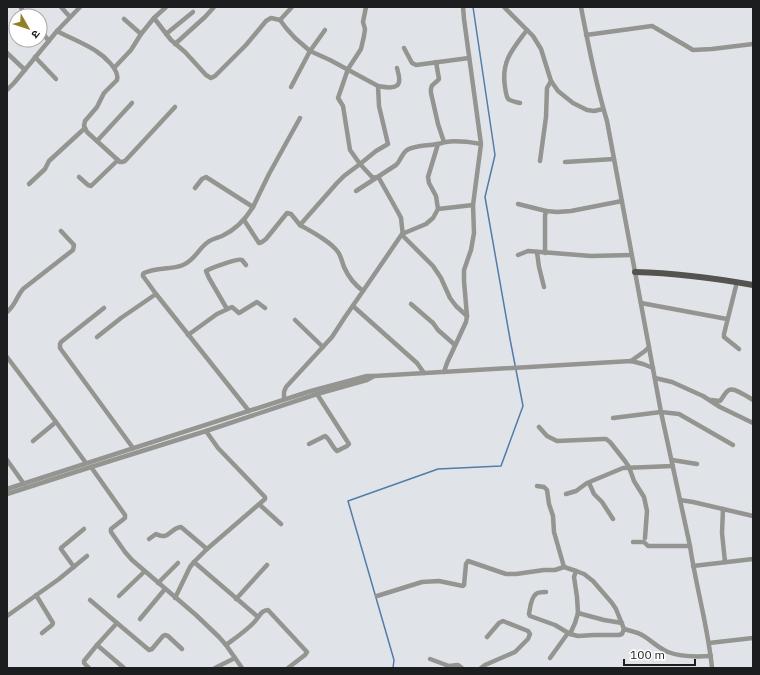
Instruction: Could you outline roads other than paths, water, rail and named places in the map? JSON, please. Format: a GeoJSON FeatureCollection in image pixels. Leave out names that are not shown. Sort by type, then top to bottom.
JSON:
{"type":"FeatureCollection","features":[{"type":"Feature","properties":{"kind":"main road"},"geometry":{"type":"LineString","coordinates":[[635,272],[664,273],[753,284]]}},
{"type":"Feature","properties":{"kind":"street"},"geometry":{"type":"LineString","coordinates":[[61,7],[70,17]]}},
{"type":"Feature","properties":{"kind":"street"},"geometry":{"type":"LineString","coordinates":[[7,90],[57,31],[80,7]]}},
{"type":"Feature","properties":{"kind":"street"},"geometry":{"type":"LineString","coordinates":[[114,68],[131,50],[141,34],[154,18],[166,7]]}},
{"type":"Feature","properties":{"kind":"street"},"geometry":{"type":"LineString","coordinates":[[175,44],[214,7]]}},
{"type":"Feature","properties":{"kind":"street"},"geometry":{"type":"LineString","coordinates":[[280,20],[292,7]]}},
{"type":"Feature","properties":{"kind":"street"},"geometry":{"type":"LineString","coordinates":[[366,7],[363,22],[365,30],[361,49],[348,69],[338,98],[343,106],[350,150],[360,164],[372,176],[380,179],[399,214],[402,234],[405,239],[433,266],[441,278],[450,298],[467,316]]}},
{"type":"Feature","properties":{"kind":"street"},"geometry":{"type":"LineString","coordinates":[[444,372],[446,363],[465,326],[467,316],[464,276],[474,233],[473,205],[481,144],[463,7]]}},
{"type":"Feature","properties":{"kind":"street"},"geometry":{"type":"LineString","coordinates":[[504,7],[533,36],[541,49],[551,81],[558,91],[573,103],[588,110],[594,111],[603,109]]}},
{"type":"Feature","properties":{"kind":"street"},"geometry":{"type":"LineString","coordinates":[[581,7],[586,35],[607,121],[661,412],[690,546],[709,643],[712,668]]}},
{"type":"Feature","properties":{"kind":"street"},"geometry":{"type":"LineString","coordinates":[[166,34],[193,12]]}},
{"type":"Feature","properties":{"kind":"street"},"geometry":{"type":"LineString","coordinates":[[154,18],[175,44],[186,52],[208,77],[212,77],[246,45],[266,21],[271,18],[280,20],[295,38],[310,51],[348,69],[378,86],[386,88],[399,84],[400,81],[397,68]]}},
{"type":"Feature","properties":{"kind":"street"},"geometry":{"type":"LineString","coordinates":[[124,20],[141,34]]}},
{"type":"Feature","properties":{"kind":"street"},"geometry":{"type":"LineString","coordinates":[[586,35],[652,26],[693,50],[753,44]]}},
{"type":"Feature","properties":{"kind":"street"},"geometry":{"type":"LineString","coordinates":[[291,86],[310,51],[325,30]]}},
{"type":"Feature","properties":{"kind":"street"},"geometry":{"type":"LineString","coordinates":[[520,103],[510,101],[507,98],[504,70],[513,49],[526,30]]}},
{"type":"Feature","properties":{"kind":"street"},"geometry":{"type":"LineString","coordinates":[[57,31],[103,56],[118,75],[117,80],[104,93],[97,107],[84,124],[87,132],[118,160],[122,162],[125,161],[175,107]]}},
{"type":"Feature","properties":{"kind":"street"},"geometry":{"type":"LineString","coordinates":[[404,48],[414,65],[469,58]]}},
{"type":"Feature","properties":{"kind":"street"},"geometry":{"type":"LineString","coordinates":[[7,53],[25,70]]}},
{"type":"Feature","properties":{"kind":"street"},"geometry":{"type":"LineString","coordinates":[[35,57],[56,79]]}},
{"type":"Feature","properties":{"kind":"street"},"geometry":{"type":"LineString","coordinates":[[436,62],[439,79],[430,88],[438,124],[444,142]]}},
{"type":"Feature","properties":{"kind":"street"},"geometry":{"type":"LineString","coordinates":[[540,161],[546,117],[547,88],[551,81]]}},
{"type":"Feature","properties":{"kind":"street"},"geometry":{"type":"LineString","coordinates":[[300,225],[344,176],[376,151],[386,146],[388,143],[379,106],[378,86]]}},
{"type":"Feature","properties":{"kind":"street"},"geometry":{"type":"LineString","coordinates":[[97,141],[132,103]]}},
{"type":"Feature","properties":{"kind":"street"},"geometry":{"type":"LineString","coordinates":[[249,411],[156,294],[143,274],[158,268],[177,267],[185,264],[193,259],[208,242],[223,236],[244,220],[253,207],[269,174],[300,118]]}},
{"type":"Feature","properties":{"kind":"street"},"geometry":{"type":"LineString","coordinates":[[29,184],[46,169],[49,161],[85,128]]}},
{"type":"Feature","properties":{"kind":"street"},"geometry":{"type":"LineString","coordinates":[[356,191],[396,165],[403,153],[408,149],[444,142],[468,141],[481,144]]}},
{"type":"Feature","properties":{"kind":"street"},"geometry":{"type":"LineString","coordinates":[[284,395],[285,389],[288,385],[334,334],[402,234],[426,224],[433,218],[438,209],[436,196],[429,183],[428,177],[438,144]]}},
{"type":"Feature","properties":{"kind":"street"},"geometry":{"type":"LineString","coordinates":[[565,162],[614,159]]}},
{"type":"Feature","properties":{"kind":"street"},"geometry":{"type":"LineString","coordinates":[[79,177],[91,186],[118,160]]}},
{"type":"Feature","properties":{"kind":"street"},"geometry":{"type":"LineString","coordinates":[[195,188],[202,179],[206,177],[253,207]]}},
{"type":"Feature","properties":{"kind":"street"},"geometry":{"type":"LineString","coordinates":[[518,204],[546,211],[557,212],[571,211],[622,201]]}},
{"type":"Feature","properties":{"kind":"street"},"geometry":{"type":"LineString","coordinates":[[438,209],[473,205]]}},
{"type":"Feature","properties":{"kind":"street"},"geometry":{"type":"LineString","coordinates":[[546,211],[546,253]]}},
{"type":"Feature","properties":{"kind":"street"},"geometry":{"type":"LineString","coordinates":[[244,220],[259,243],[266,239],[287,213],[291,214],[300,225],[326,241],[339,253],[352,280],[364,290]]}},
{"type":"Feature","properties":{"kind":"street"},"geometry":{"type":"LineString","coordinates":[[7,312],[13,307],[23,289],[74,249],[74,245],[61,231]]}},
{"type":"Feature","properties":{"kind":"street"},"geometry":{"type":"LineString","coordinates":[[518,255],[528,251],[591,256],[632,255]]}},
{"type":"Feature","properties":{"kind":"street"},"geometry":{"type":"LineString","coordinates":[[537,252],[544,287]]}},
{"type":"Feature","properties":{"kind":"street"},"geometry":{"type":"LineString","coordinates":[[227,309],[206,271],[226,263],[239,260],[242,260],[246,265]]}},
{"type":"Feature","properties":{"kind":"street"},"geometry":{"type":"LineString","coordinates":[[737,282],[724,337],[739,349]]}},
{"type":"Feature","properties":{"kind":"street"},"geometry":{"type":"LineString","coordinates":[[97,337],[121,318],[156,294]]}},
{"type":"Feature","properties":{"kind":"street"},"geometry":{"type":"LineString","coordinates":[[188,335],[227,309],[233,307],[239,313],[257,302],[265,308]]}},
{"type":"Feature","properties":{"kind":"street"},"geometry":{"type":"LineString","coordinates":[[641,303],[728,319]]}},
{"type":"Feature","properties":{"kind":"street"},"geometry":{"type":"LineString","coordinates":[[411,304],[455,345]]}},
{"type":"Feature","properties":{"kind":"street"},"geometry":{"type":"LineString","coordinates":[[353,306],[417,363],[424,373]]}},
{"type":"Feature","properties":{"kind":"street"},"geometry":{"type":"LineString","coordinates":[[104,308],[61,342],[59,346],[133,448]]}},
{"type":"Feature","properties":{"kind":"street"},"geometry":{"type":"LineString","coordinates":[[295,320],[323,347]]}},
{"type":"Feature","properties":{"kind":"street"},"geometry":{"type":"LineString","coordinates":[[631,361],[649,347]]}},
{"type":"Feature","properties":{"kind":"street"},"geometry":{"type":"LineString","coordinates":[[7,357],[86,463]]}},
{"type":"Feature","properties":{"kind":"street"},"geometry":{"type":"LineString","coordinates":[[7,489],[249,411],[284,395],[311,391],[368,375],[374,376],[631,361],[653,368]]}},
{"type":"Feature","properties":{"kind":"street"},"geometry":{"type":"LineString","coordinates":[[7,494],[317,394],[369,380],[374,376]]}},
{"type":"Feature","properties":{"kind":"street"},"geometry":{"type":"LineString","coordinates":[[655,378],[672,382],[703,396],[720,407],[753,423]]}},
{"type":"Feature","properties":{"kind":"street"},"geometry":{"type":"LineString","coordinates":[[711,400],[720,401],[731,389],[736,390],[753,400]]}},
{"type":"Feature","properties":{"kind":"street"},"geometry":{"type":"LineString","coordinates":[[309,444],[325,436],[337,452],[349,444],[317,394]]}},
{"type":"Feature","properties":{"kind":"street"},"geometry":{"type":"LineString","coordinates":[[613,418],[661,412],[676,414],[733,444]]}},
{"type":"Feature","properties":{"kind":"street"},"geometry":{"type":"LineString","coordinates":[[33,441],[56,422]]}},
{"type":"Feature","properties":{"kind":"street"},"geometry":{"type":"LineString","coordinates":[[539,427],[547,436],[557,441],[606,439],[610,442],[629,467],[634,481],[644,497],[646,506],[645,538]]}},
{"type":"Feature","properties":{"kind":"street"},"geometry":{"type":"LineString","coordinates":[[175,598],[190,566],[207,549],[265,500],[265,497],[218,448],[206,431]]}},
{"type":"Feature","properties":{"kind":"street"},"geometry":{"type":"LineString","coordinates":[[7,460],[24,484]]}},
{"type":"Feature","properties":{"kind":"street"},"geometry":{"type":"LineString","coordinates":[[672,460],[697,464]]}},
{"type":"Feature","properties":{"kind":"street"},"geometry":{"type":"LineString","coordinates":[[566,494],[576,491],[589,483],[619,469],[629,467],[673,466]]}},
{"type":"Feature","properties":{"kind":"street"},"geometry":{"type":"LineString","coordinates":[[91,467],[126,515],[125,518],[111,529],[111,532],[125,552],[144,572],[205,624],[226,646],[242,668]]}},
{"type":"Feature","properties":{"kind":"street"},"geometry":{"type":"LineString","coordinates":[[589,483],[594,494],[602,502],[613,519]]}},
{"type":"Feature","properties":{"kind":"street"},"geometry":{"type":"LineString","coordinates":[[537,486],[544,487],[547,490],[553,516],[554,532],[564,567]]}},
{"type":"Feature","properties":{"kind":"street"},"geometry":{"type":"LineString","coordinates":[[680,500],[753,516]]}},
{"type":"Feature","properties":{"kind":"street"},"geometry":{"type":"LineString","coordinates":[[260,505],[281,524]]}},
{"type":"Feature","properties":{"kind":"street"},"geometry":{"type":"LineString","coordinates":[[723,509],[722,533],[725,562]]}},
{"type":"Feature","properties":{"kind":"street"},"geometry":{"type":"LineString","coordinates":[[149,539],[156,534],[164,536],[177,527],[181,527],[207,549]]}},
{"type":"Feature","properties":{"kind":"street"},"geometry":{"type":"LineString","coordinates":[[74,567],[61,548],[84,529]]}},
{"type":"Feature","properties":{"kind":"street"},"geometry":{"type":"LineString","coordinates":[[633,542],[644,542],[648,546],[690,546]]}},
{"type":"Feature","properties":{"kind":"street"},"geometry":{"type":"LineString","coordinates":[[7,616],[87,556]]}},
{"type":"Feature","properties":{"kind":"street"},"geometry":{"type":"LineString","coordinates":[[693,566],[753,560]]}},
{"type":"Feature","properties":{"kind":"street"},"geometry":{"type":"LineString","coordinates":[[377,596],[422,582],[439,581],[463,586],[466,564],[468,561],[506,574],[555,570],[564,567],[584,574],[593,581],[616,609],[624,629],[623,633],[620,635],[578,636],[555,625],[530,616],[529,614],[535,594],[546,592]]}},
{"type":"Feature","properties":{"kind":"street"},"geometry":{"type":"LineString","coordinates":[[194,562],[258,617]]}},
{"type":"Feature","properties":{"kind":"street"},"geometry":{"type":"LineString","coordinates":[[158,583],[178,563]]}},
{"type":"Feature","properties":{"kind":"street"},"geometry":{"type":"LineString","coordinates":[[236,599],[267,565]]}},
{"type":"Feature","properties":{"kind":"street"},"geometry":{"type":"LineString","coordinates":[[550,658],[575,623],[578,612],[574,577],[576,571]]}},
{"type":"Feature","properties":{"kind":"street"},"geometry":{"type":"LineString","coordinates":[[119,596],[144,572]]}},
{"type":"Feature","properties":{"kind":"street"},"geometry":{"type":"LineString","coordinates":[[140,619],[165,589]]}},
{"type":"Feature","properties":{"kind":"street"},"geometry":{"type":"LineString","coordinates":[[36,595],[53,623],[42,634]]}},
{"type":"Feature","properties":{"kind":"street"},"geometry":{"type":"LineString","coordinates":[[90,600],[149,650],[152,649],[165,635],[182,649]]}},
{"type":"Feature","properties":{"kind":"street"},"geometry":{"type":"LineString","coordinates":[[226,646],[254,622],[264,611],[268,610],[306,650],[305,654],[288,668]]}},
{"type":"Feature","properties":{"kind":"street"},"geometry":{"type":"LineString","coordinates":[[578,612],[604,620],[622,623]]}},
{"type":"Feature","properties":{"kind":"street"},"geometry":{"type":"LineString","coordinates":[[481,668],[515,652],[528,639],[530,634],[528,630],[503,621],[499,623],[487,637]]}},
{"type":"Feature","properties":{"kind":"street"},"geometry":{"type":"LineString","coordinates":[[89,668],[84,663],[87,656],[117,623]]}},
{"type":"Feature","properties":{"kind":"street"},"geometry":{"type":"LineString","coordinates":[[624,629],[642,635],[670,652],[691,656],[711,656]]}},
{"type":"Feature","properties":{"kind":"street"},"geometry":{"type":"LineString","coordinates":[[709,643],[753,638]]}},
{"type":"Feature","properties":{"kind":"street"},"geometry":{"type":"LineString","coordinates":[[97,645],[124,668]]}},
{"type":"Feature","properties":{"kind":"street"},"geometry":{"type":"LineString","coordinates":[[216,668],[235,658]]}},
{"type":"Feature","properties":{"kind":"street"},"geometry":{"type":"LineString","coordinates":[[430,659],[448,666],[458,665],[462,668]]}},
{"type":"Feature","properties":{"kind":"waterway"},"geometry":{"type":"LineString","coordinates":[[393,668],[394,660],[348,501],[438,469],[501,466],[523,406],[485,197],[495,155],[473,7]]}}]}
